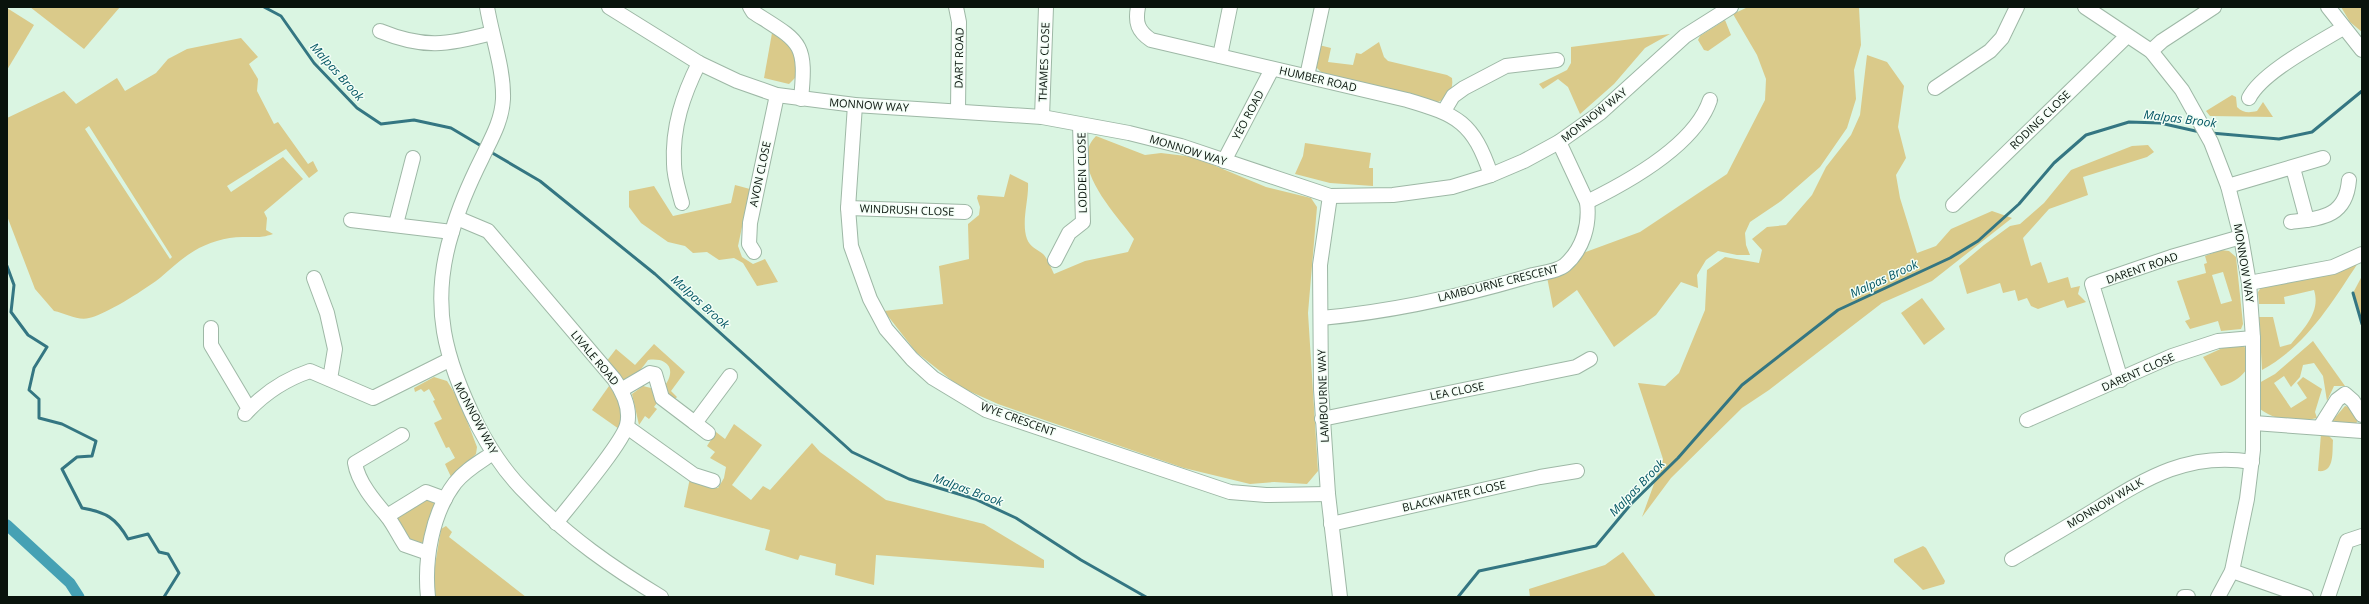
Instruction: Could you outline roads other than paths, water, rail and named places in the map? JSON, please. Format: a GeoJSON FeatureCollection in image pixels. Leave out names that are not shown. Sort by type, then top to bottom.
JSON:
{"type":"FeatureCollection","features":[{"type":"Feature","properties":{"kind":"street","name":"MONNOW WAY"},"geometry":{"type":"LineString","coordinates":[[487,7],[501,72],[503,98],[502,109],[494,133],[481,159],[452,232],[441,285],[443,322],[449,360],[468,406],[493,453],[527,495],[556,523],[619,571],[661,597]]}},
{"type":"Feature","properties":{"kind":"street","name":"MONNOW WAY"},"geometry":{"type":"LineString","coordinates":[[609,7],[699,63],[737,81],[777,95],[855,105],[958,110],[1042,117],[1167,142],[1330,196],[1393,195],[1452,187],[1490,175],[1524,161],[1559,142],[1600,113],[1685,36],[1731,7]]}},
{"type":"Feature","properties":{"kind":"street"},"geometry":{"type":"LineString","coordinates":[[750,7],[753,12],[787,34],[801,49],[804,71],[801,99]]}},
{"type":"Feature","properties":{"kind":"street","name":"DART ROAD"},"geometry":{"type":"LineString","coordinates":[[956,7],[959,22],[958,110]]}},
{"type":"Feature","properties":{"kind":"street","name":"THAMES CLOSE"},"geometry":{"type":"LineString","coordinates":[[1042,117],[1046,7]]}},
{"type":"Feature","properties":{"kind":"street","name":"HUMBER ROAD"},"geometry":{"type":"LineString","coordinates":[[1138,7],[1137,25],[1142,34],[1151,40],[1307,76],[1444,111],[1459,121],[1473,135],[1484,156],[1490,175]]}},
{"type":"Feature","properties":{"kind":"street"},"geometry":{"type":"LineString","coordinates":[[1220,56],[1230,7]]}},
{"type":"Feature","properties":{"kind":"street"},"geometry":{"type":"LineString","coordinates":[[1307,76],[1322,7]]}},
{"type":"Feature","properties":{"kind":"street"},"geometry":{"type":"LineString","coordinates":[[1935,88],[1990,51],[2002,38],[2017,7]]}},
{"type":"Feature","properties":{"kind":"street","name":"MONNOW WAY"},"geometry":{"type":"LineString","coordinates":[[2085,7],[2152,51],[2182,90],[2202,123],[2211,142],[2228,186],[2241,237],[2249,283],[2253,338],[2254,423],[2252,462],[2247,499],[2232,571],[2218,597]]}},
{"type":"Feature","properties":{"kind":"street"},"geometry":{"type":"LineString","coordinates":[[2152,51],[2162,41],[2214,7]]}},
{"type":"Feature","properties":{"kind":"street"},"geometry":{"type":"LineString","coordinates":[[2328,7],[2362,50]]}},
{"type":"Feature","properties":{"kind":"street"},"geometry":{"type":"LineString","coordinates":[[2249,98],[2254,88],[2265,78],[2344,28]]}},
{"type":"Feature","properties":{"kind":"street"},"geometry":{"type":"LineString","coordinates":[[380,31],[399,39],[431,45],[459,42],[492,33]]}},
{"type":"Feature","properties":{"kind":"street","name":"RODING CLOSE"},"geometry":{"type":"LineString","coordinates":[[1953,205],[2127,36]]}},
{"type":"Feature","properties":{"kind":"street"},"geometry":{"type":"LineString","coordinates":[[1444,111],[1453,96],[1464,88],[1506,66],[1557,60]]}},
{"type":"Feature","properties":{"kind":"street"},"geometry":{"type":"LineString","coordinates":[[682,203],[674,165],[675,128],[684,92],[699,63]]}},
{"type":"Feature","properties":{"kind":"street","name":"YEO ROAD"},"geometry":{"type":"LineString","coordinates":[[1224,161],[1272,69]]}},
{"type":"Feature","properties":{"kind":"street","name":"AVON CLOSE"},"geometry":{"type":"LineString","coordinates":[[754,252],[749,244],[750,223],[777,95]]}},
{"type":"Feature","properties":{"kind":"street"},"geometry":{"type":"LineString","coordinates":[[1587,202],[1609,191],[1652,164],[1682,140],[1705,114],[1710,100]]}},
{"type":"Feature","properties":{"kind":"street","name":"WYE CRESCENT"},"geometry":{"type":"LineString","coordinates":[[855,105],[848,208],[851,246],[858,270],[870,300],[886,329],[929,374],[958,395],[986,410],[1230,492],[1266,495],[1328,494]]}},
{"type":"Feature","properties":{"kind":"street","name":"LODDEN CLOSE"},"geometry":{"type":"LineString","coordinates":[[1055,260],[1069,233],[1083,222],[1080,125]]}},
{"type":"Feature","properties":{"kind":"street","name":"LAMBOURNE CRESCENT"},"geometry":{"type":"LineString","coordinates":[[1321,318],[1383,311],[1520,279],[1564,266],[1579,251],[1587,226],[1587,202],[1559,142]]}},
{"type":"Feature","properties":{"kind":"street"},"geometry":{"type":"LineString","coordinates":[[396,224],[412,158]]}},
{"type":"Feature","properties":{"kind":"street"},"geometry":{"type":"LineString","coordinates":[[2228,186],[2323,158]]}},
{"type":"Feature","properties":{"kind":"street"},"geometry":{"type":"LineString","coordinates":[[2293,168],[2307,220]]}},
{"type":"Feature","properties":{"kind":"street"},"geometry":{"type":"LineString","coordinates":[[2291,222],[2328,216],[2342,204],[2348,193],[2348,180]]}},
{"type":"Feature","properties":{"kind":"street","name":"LAMBOURNE WAY"},"geometry":{"type":"LineString","coordinates":[[1330,196],[1320,265],[1322,419],[1331,524],[1340,597]]}},
{"type":"Feature","properties":{"kind":"street","name":"WINDRUSH CLOSE"},"geometry":{"type":"LineString","coordinates":[[848,208],[965,212]]}},
{"type":"Feature","properties":{"kind":"street","name":"LIVALE ROAD"},"geometry":{"type":"LineString","coordinates":[[457,218],[488,231],[621,390],[627,407],[627,427]]}},
{"type":"Feature","properties":{"kind":"street"},"geometry":{"type":"LineString","coordinates":[[351,220],[396,224],[452,232]]}},
{"type":"Feature","properties":{"kind":"street","name":"DARENT ROAD"},"geometry":{"type":"LineString","coordinates":[[2121,380],[2092,284],[2241,237]]}},
{"type":"Feature","properties":{"kind":"street"},"geometry":{"type":"LineString","coordinates":[[2249,283],[2333,267],[2362,254]]}},
{"type":"Feature","properties":{"kind":"street"},"geometry":{"type":"LineString","coordinates":[[314,278],[327,313],[334,349],[330,379]]}},
{"type":"Feature","properties":{"kind":"street"},"geometry":{"type":"LineString","coordinates":[[211,328],[212,345],[247,411],[259,398],[295,376],[310,371],[330,379],[355,392],[373,398],[449,360]]}},
{"type":"Feature","properties":{"kind":"street","name":"DARENT CLOSE"},"geometry":{"type":"LineString","coordinates":[[2026,420],[2121,380],[2172,356],[2218,341],[2253,338]]}},
{"type":"Feature","properties":{"kind":"street","name":"LEA CLOSE"},"geometry":{"type":"LineString","coordinates":[[1322,419],[1576,367],[1590,359]]}},
{"type":"Feature","properties":{"kind":"street"},"geometry":{"type":"LineString","coordinates":[[621,390],[650,374],[655,374],[662,398],[708,433]]}},
{"type":"Feature","properties":{"kind":"street"},"geometry":{"type":"LineString","coordinates":[[695,423],[730,376]]}},
{"type":"Feature","properties":{"kind":"street"},"geometry":{"type":"LineString","coordinates":[[2320,427],[2337,400],[2345,394],[2362,415]]}},
{"type":"Feature","properties":{"kind":"street"},"geometry":{"type":"LineString","coordinates":[[2254,423],[2362,431]]}},
{"type":"Feature","properties":{"kind":"street"},"geometry":{"type":"LineString","coordinates":[[556,523],[621,438],[627,427],[694,475],[713,481]]}},
{"type":"Feature","properties":{"kind":"street"},"geometry":{"type":"LineString","coordinates":[[402,435],[355,462],[356,472],[378,508],[387,516],[405,545],[428,553]]}},
{"type":"Feature","properties":{"kind":"street"},"geometry":{"type":"LineString","coordinates":[[428,597],[428,553],[445,499],[455,483],[468,470],[493,453]]}},
{"type":"Feature","properties":{"kind":"street","name":"MONNOW WALK"},"geometry":{"type":"LineString","coordinates":[[2012,559],[2145,479],[2182,465],[2206,460],[2232,459],[2252,462]]}},
{"type":"Feature","properties":{"kind":"street","name":"BLACKWATER CLOSE"},"geometry":{"type":"LineString","coordinates":[[1331,524],[1540,477],[1577,471]]}},
{"type":"Feature","properties":{"kind":"street"},"geometry":{"type":"LineString","coordinates":[[387,516],[426,492],[445,499]]}},
{"type":"Feature","properties":{"kind":"street"},"geometry":{"type":"LineString","coordinates":[[2328,597],[2347,541],[2362,536]]}},
{"type":"Feature","properties":{"kind":"street"},"geometry":{"type":"LineString","coordinates":[[2232,571],[2306,597]]}},
{"type":"Feature","properties":{"kind":"waterway","name":"Malpas Brook"},"geometry":{"type":"LineString","coordinates":[[264,7],[281,16],[314,63],[357,108],[381,124],[414,120],[451,128],[483,147]]}},
{"type":"Feature","properties":{"kind":"waterway","name":"Malpas Brook"},"geometry":{"type":"LineString","coordinates":[[2211,133],[2279,139],[2312,132],[2362,91]]}},
{"type":"Feature","properties":{"kind":"waterway","name":"Malpas Brook"},"geometry":{"type":"LineString","coordinates":[[1458,597],[1479,571],[1596,546],[1631,504],[1678,458],[1742,385],[1838,310],[1950,258],[1978,241],[2019,204],[2054,163],[2086,135],[2129,122],[2160,123],[2200,132]]}},
{"type":"Feature","properties":{"kind":"waterway","name":"Malpas Brook"},"geometry":{"type":"LineString","coordinates":[[489,151],[540,181],[655,274],[852,452],[909,479],[975,499],[1016,518],[1081,560],[1146,597]]}},
{"type":"Feature","properties":{"kind":"waterway"},"geometry":{"type":"LineString","coordinates":[[7,266],[14,285],[11,312],[28,335],[47,347],[34,368],[29,390],[39,399],[39,418],[62,424],[96,441],[92,456],[77,457],[62,469],[82,508],[110,517],[124,532],[128,539],[148,534],[159,552],[168,554],[179,573],[164,597]]}},
{"type":"Feature","properties":{"kind":"waterway"},"geometry":{"type":"LineString","coordinates":[[2353,293],[2362,324]]}},
{"type":"Feature","properties":{"kind":"waterway"},"geometry":{"type":"LineString","coordinates":[[7,525],[70,583],[79,597]]}}]}
